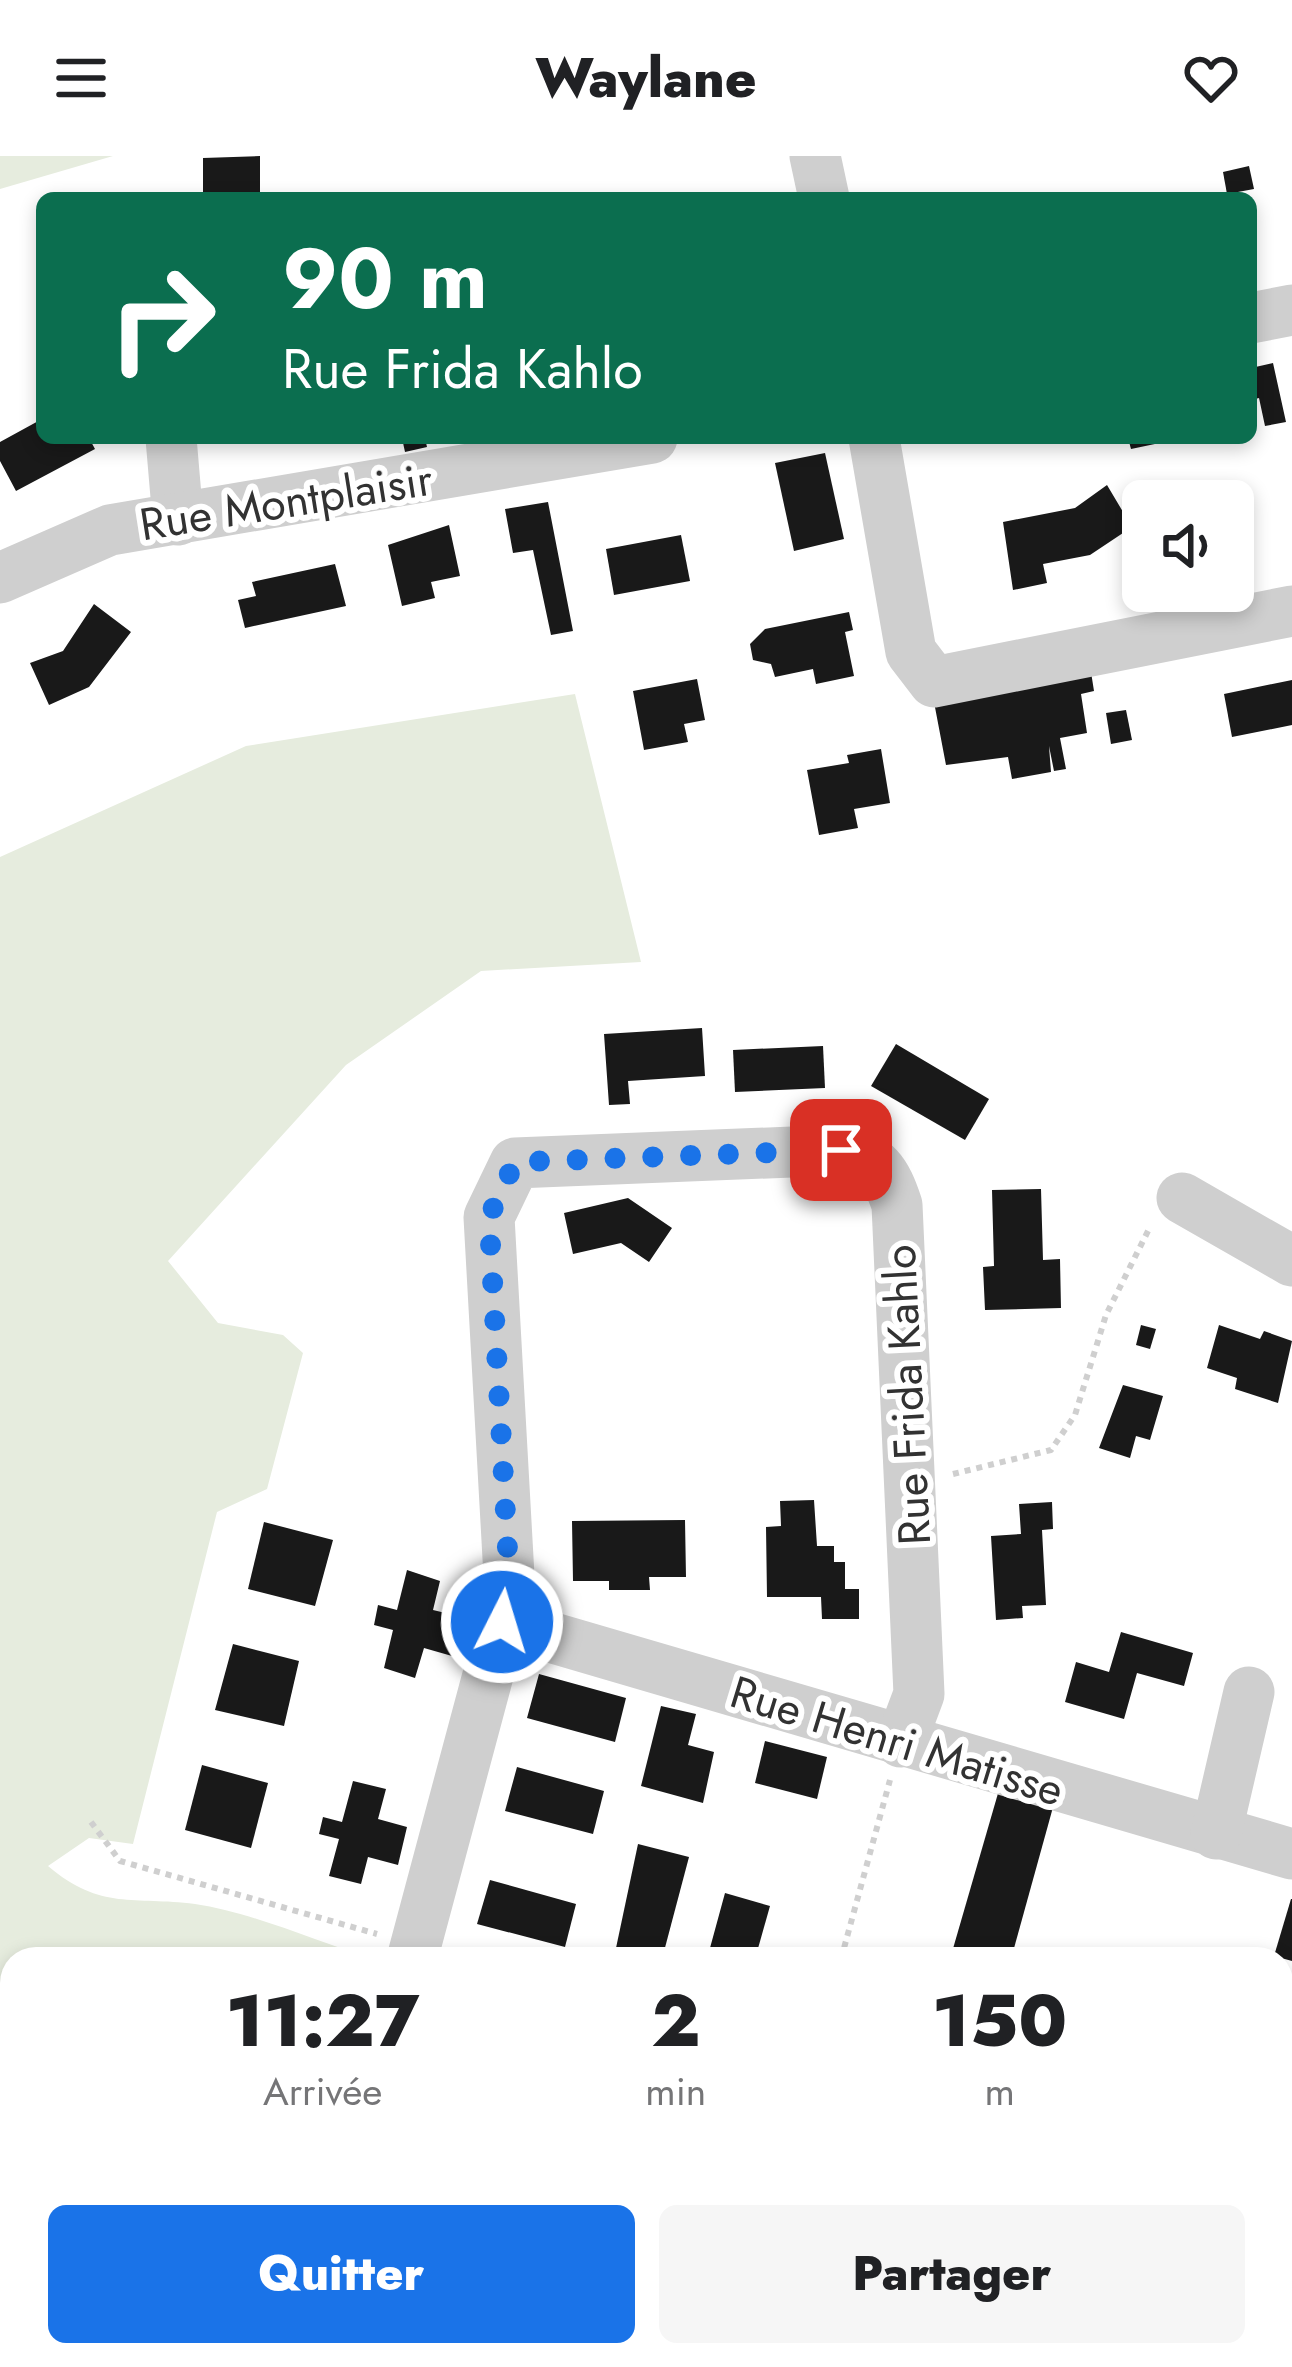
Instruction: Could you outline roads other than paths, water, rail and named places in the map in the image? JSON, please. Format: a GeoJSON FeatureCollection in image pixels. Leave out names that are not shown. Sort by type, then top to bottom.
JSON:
{"type":"FeatureCollection","features":[{"type":"Feature","properties":{"kind":"street"},"geometry":{"type":"LineString","coordinates":[[815,156],[823,192]]}},
{"type":"Feature","properties":{"kind":"street"},"geometry":{"type":"LineString","coordinates":[[1257,317],[1292,310]]}},
{"type":"Feature","properties":{"kind":"street"},"geometry":{"type":"LineString","coordinates":[[172,444],[178,520]]}},
{"type":"Feature","properties":{"kind":"street","name":"Rue Montplaisir"},"geometry":{"type":"LineString","coordinates":[[0,578],[78,540],[617,444]]}},
{"type":"Feature","properties":{"kind":"street"},"geometry":{"type":"LineString","coordinates":[[875,444],[911,652],[934,682],[1292,610]]}},
{"type":"Feature","properties":{"kind":"street","name":"Rue Frida Kahlo"},"geometry":{"type":"LineString","coordinates":[[502,1622],[509,1576],[489,1217],[515,1162],[841,1150],[861,1154],[884,1168],[897,1205],[920,1694],[901,1742]]}},
{"type":"Feature","properties":{"kind":"street"},"geometry":{"type":"LineString","coordinates":[[1182,1198],[1292,1261]]}},
{"type":"Feature","properties":{"kind":"street"},"geometry":{"type":"LineString","coordinates":[[415,1947],[502,1622]]}},
{"type":"Feature","properties":{"kind":"street","name":"Rue Henri Matisse"},"geometry":{"type":"LineString","coordinates":[[502,1622],[1292,1854]]}},
{"type":"Feature","properties":{"kind":"street"},"geometry":{"type":"LineString","coordinates":[[1216,1834],[1249,1692]]}}]}
